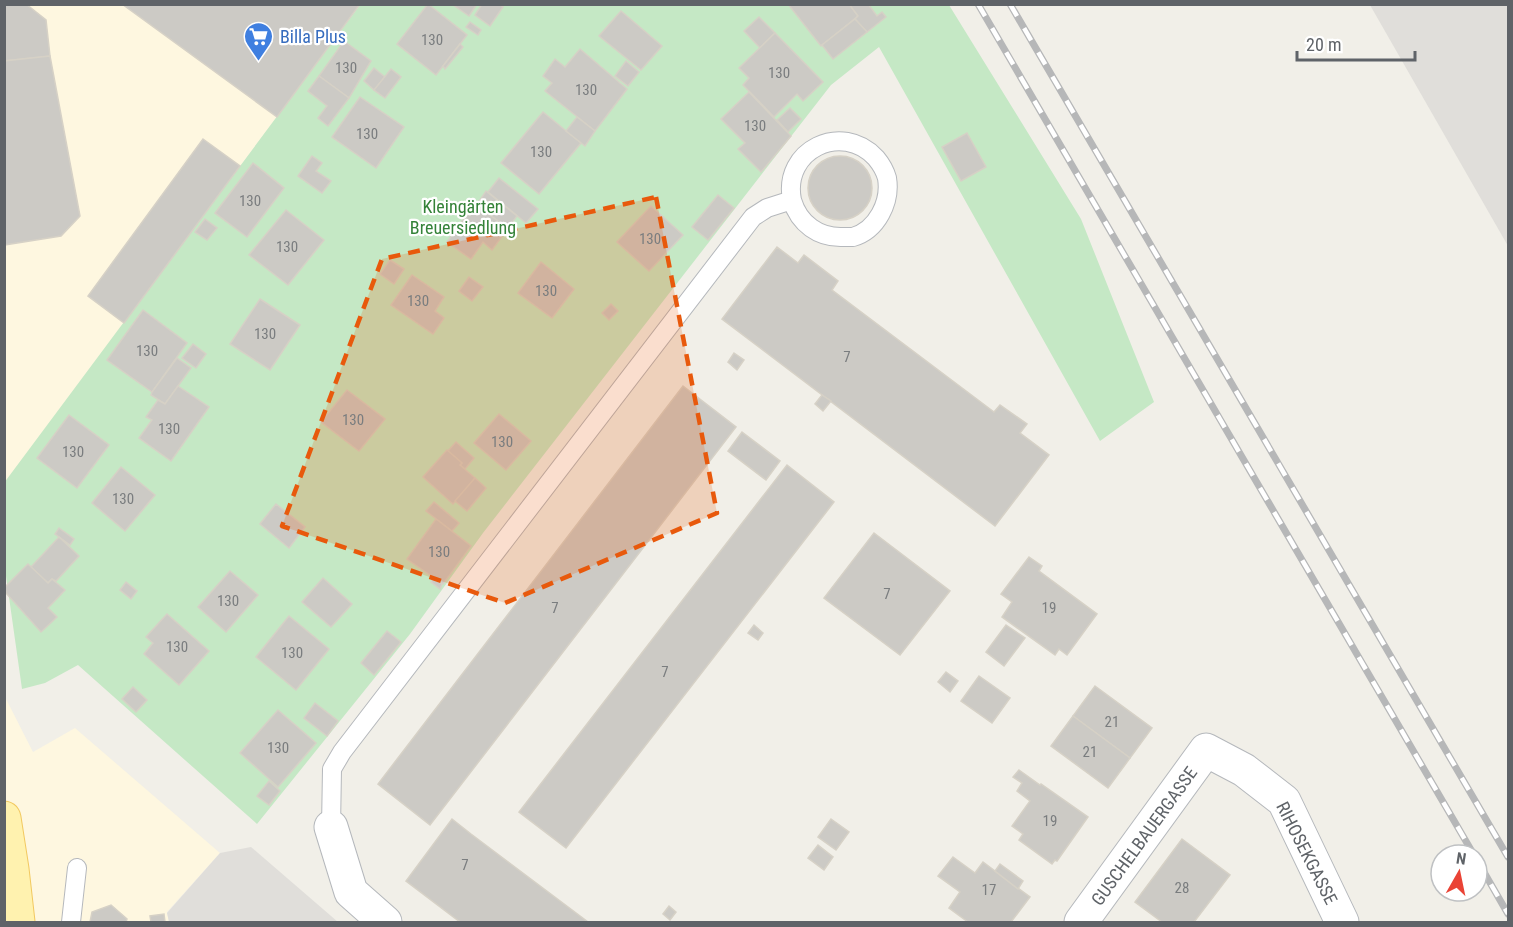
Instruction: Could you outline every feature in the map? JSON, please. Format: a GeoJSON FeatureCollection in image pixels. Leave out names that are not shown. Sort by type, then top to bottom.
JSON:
{"type":"FeatureCollection","features":[{"type":"Feature","properties":{"kind":"main road"},"geometry":{"type":"LineString","coordinates":[[4,818],[18,922]]}},
{"type":"Feature","properties":{"kind":"street","name":"GUSCHELBAUERGASSE"},"geometry":{"type":"LineString","coordinates":[[1082,922],[1206,750]]}},
{"type":"Feature","properties":{"kind":"street","name":"RIHOSEKGASSE"},"geometry":{"type":"LineString","coordinates":[[1206,750],[1244,770],[1284,801],[1342,922]]}},
{"type":"Feature","properties":{"kind":"street"},"geometry":{"type":"LineString","coordinates":[[331,827],[351,892],[385,922]]}},
{"type":"Feature","properties":{"kind":"lane"},"geometry":{"type":"LineString","coordinates":[[840,141],[855,143],[869,151],[880,162],[887,177],[888,195],[882,214],[870,228],[853,237],[834,238],[816,232],[803,222],[794,209],[792,200],[792,177],[799,162],[810,151],[824,143],[840,141]]}},
{"type":"Feature","properties":{"kind":"lane"},"geometry":{"type":"LineString","coordinates":[[331,827],[332,769],[342,752],[753,217],[767,208],[792,200]]}},
{"type":"Feature","properties":{"kind":"lane"},"geometry":{"type":"LineString","coordinates":[[71,922],[77,868]]}},
{"type":"Feature","properties":{"kind":"highlighted area"},"geometry":{"type":"Polygon","coordinates":[[[656,197],[717,513],[505,603],[282,526],[382,259],[656,197]]]}},
{"type":"Feature","properties":{"kind":"shaded area"},"geometry":{"type":"Polygon","coordinates":[[[5,5],[360,5],[5,483],[5,5]]]}},
{"type":"Feature","properties":{"kind":"shaded area"},"geometry":{"type":"Polygon","coordinates":[[[1370,5],[1508,5],[1508,246],[1370,5]]]}},
{"type":"Feature","properties":{"kind":"shaded area"},"geometry":{"type":"Polygon","coordinates":[[[4,695],[33,752],[75,728],[220,853],[167,912],[169,922],[5,922],[4,695]]]}},
{"type":"Feature","properties":{"kind":"shaded area"},"geometry":{"type":"Polygon","coordinates":[[[251,847],[338,922],[169,922],[167,913],[220,853],[251,847]]]}},
{"type":"Feature","properties":{"kind":"green space","name":"Kleingärten Breuersiedlung"},"geometry":{"type":"Polygon","coordinates":[[[360,5],[949,5],[1081,219],[1154,402],[1100,441],[879,47],[831,85],[483,533],[410,634],[257,824],[78,665],[45,683],[22,689],[5,569],[4,483],[360,5]]]}},
{"type":"Feature","properties":{"kind":"building"},"geometry":{"type":"Polygon","coordinates":[[[26,4],[46,20],[50,56],[4,61],[4,5],[26,4]]]}},
{"type":"Feature","properties":{"kind":"building","name":"Billa Plus"},"geometry":{"type":"Polygon","coordinates":[[[122,4],[360,4],[277,117],[122,4]]]}},
{"type":"Feature","properties":{"kind":"building"},"geometry":{"type":"Polygon","coordinates":[[[428,4],[467,35],[436,75],[397,44],[428,4]]]}},
{"type":"Feature","properties":{"kind":"building"},"geometry":{"type":"Polygon","coordinates":[[[452,4],[477,4],[469,16],[452,4]]]}},
{"type":"Feature","properties":{"kind":"building"},"geometry":{"type":"Polygon","coordinates":[[[482,4],[499,4],[503,7],[490,26],[475,15],[482,4]]]}},
{"type":"Feature","properties":{"kind":"building"},"geometry":{"type":"Polygon","coordinates":[[[788,4],[849,4],[858,16],[821,46],[788,4]]]}},
{"type":"Feature","properties":{"kind":"building"},"geometry":{"type":"Polygon","coordinates":[[[849,4],[868,4],[877,16],[882,12],[886,17],[867,32],[855,19],[858,16],[849,4]]]}},
{"type":"Feature","properties":{"kind":"building"},"geometry":{"type":"Polygon","coordinates":[[[621,11],[662,46],[641,70],[599,36],[621,11]]]}},
{"type":"Feature","properties":{"kind":"building"},"geometry":{"type":"Polygon","coordinates":[[[759,17],[775,33],[760,48],[744,31],[759,17]]]}},
{"type":"Feature","properties":{"kind":"building"},"geometry":{"type":"Polygon","coordinates":[[[855,19],[867,32],[833,59],[822,45],[855,19]]]}},
{"type":"Feature","properties":{"kind":"building"},"geometry":{"type":"Polygon","coordinates":[[[470,22],[481,30],[478,35],[466,27],[470,22]]]}},
{"type":"Feature","properties":{"kind":"building"},"geometry":{"type":"Polygon","coordinates":[[[775,33],[823,82],[803,101],[797,94],[774,117],[743,85],[749,78],[739,68],[775,33]]]}},
{"type":"Feature","properties":{"kind":"building"},"geometry":{"type":"Polygon","coordinates":[[[344,41],[371,61],[349,98],[319,76],[344,41]]]}},
{"type":"Feature","properties":{"kind":"building"},"geometry":{"type":"Polygon","coordinates":[[[460,44],[463,47],[445,69],[443,66],[460,44]]]}},
{"type":"Feature","properties":{"kind":"building"},"geometry":{"type":"Polygon","coordinates":[[[580,49],[627,89],[595,131],[545,91],[552,83],[543,76],[555,59],[565,67],[580,49]]]}},
{"type":"Feature","properties":{"kind":"building"},"geometry":{"type":"Polygon","coordinates":[[[50,56],[80,216],[61,236],[4,245],[4,61],[50,56]]]}},
{"type":"Feature","properties":{"kind":"building"},"geometry":{"type":"Polygon","coordinates":[[[626,61],[639,72],[628,86],[615,76],[626,61]]]}},
{"type":"Feature","properties":{"kind":"building"},"geometry":{"type":"Polygon","coordinates":[[[374,68],[385,77],[374,90],[364,81],[374,68]]]}},
{"type":"Feature","properties":{"kind":"building"},"geometry":{"type":"Polygon","coordinates":[[[391,69],[401,77],[385,98],[374,90],[391,69]]]}},
{"type":"Feature","properties":{"kind":"building"},"geometry":{"type":"Polygon","coordinates":[[[319,76],[349,98],[328,126],[318,118],[327,106],[308,91],[319,76]]]}},
{"type":"Feature","properties":{"kind":"building"},"geometry":{"type":"Polygon","coordinates":[[[749,92],[791,136],[761,172],[738,149],[745,143],[721,119],[749,92]]]}},
{"type":"Feature","properties":{"kind":"building"},"geometry":{"type":"Polygon","coordinates":[[[360,97],[404,127],[376,168],[332,137],[360,97]]]}},
{"type":"Feature","properties":{"kind":"building"},"geometry":{"type":"Polygon","coordinates":[[[790,108],[801,119],[788,132],[777,120],[790,108]]]}},
{"type":"Feature","properties":{"kind":"building"},"geometry":{"type":"Polygon","coordinates":[[[543,112],[581,143],[539,194],[501,163],[543,112]]]}},
{"type":"Feature","properties":{"kind":"building"},"geometry":{"type":"Polygon","coordinates":[[[577,117],[595,131],[585,146],[566,131],[577,117]]]}},
{"type":"Feature","properties":{"kind":"building"},"geometry":{"type":"Polygon","coordinates":[[[967,133],[986,167],[961,181],[942,147],[967,133]]]}},
{"type":"Feature","properties":{"kind":"building"},"geometry":{"type":"Polygon","coordinates":[[[203,139],[240,166],[124,323],[88,296],[203,139]]]}},
{"type":"Feature","properties":{"kind":"building"},"geometry":{"type":"Polygon","coordinates":[[[312,156],[322,163],[316,171],[331,181],[322,193],[298,176],[312,156]]]}},
{"type":"Feature","properties":{"kind":"building"},"geometry":{"type":"Polygon","coordinates":[[[840,156],[858,162],[866,170],[872,188],[866,206],[858,214],[840,220],[822,214],[814,206],[808,188],[814,170],[822,162],[840,156]]]}},
{"type":"Feature","properties":{"kind":"building"},"geometry":{"type":"Polygon","coordinates":[[[253,163],[284,188],[247,237],[215,213],[253,163]]]}},
{"type":"Feature","properties":{"kind":"building"},"geometry":{"type":"Polygon","coordinates":[[[499,178],[538,209],[526,223],[488,192],[499,178]]]}},
{"type":"Feature","properties":{"kind":"building"},"geometry":{"type":"Polygon","coordinates":[[[486,191],[517,216],[506,231],[496,224],[498,221],[476,206],[486,191]]]}},
{"type":"Feature","properties":{"kind":"building"},"geometry":{"type":"Polygon","coordinates":[[[718,195],[734,208],[708,240],[692,227],[718,195]]]}},
{"type":"Feature","properties":{"kind":"building"},"geometry":{"type":"Polygon","coordinates":[[[474,204],[498,221],[496,224],[506,231],[492,250],[483,242],[471,259],[447,242],[474,204]]]}},
{"type":"Feature","properties":{"kind":"building"},"geometry":{"type":"Polygon","coordinates":[[[651,206],[683,235],[649,271],[617,242],[651,206]]]}},
{"type":"Feature","properties":{"kind":"building"},"geometry":{"type":"Polygon","coordinates":[[[286,210],[324,240],[288,285],[249,255],[286,210]]]}},
{"type":"Feature","properties":{"kind":"building"},"geometry":{"type":"Polygon","coordinates":[[[205,219],[217,228],[207,240],[195,232],[205,219]]]}},
{"type":"Feature","properties":{"kind":"building"},"geometry":{"type":"Polygon","coordinates":[[[777,247],[798,263],[804,255],[838,281],[832,290],[994,412],[1000,405],[1027,424],[1020,433],[1049,455],[995,526],[722,319],[777,247]]]}},
{"type":"Feature","properties":{"kind":"building"},"geometry":{"type":"Polygon","coordinates":[[[390,260],[404,269],[394,284],[380,274],[390,260]]]}},
{"type":"Feature","properties":{"kind":"building"},"geometry":{"type":"Polygon","coordinates":[[[541,262],[574,289],[552,318],[518,293],[541,262]]]}},
{"type":"Feature","properties":{"kind":"building"},"geometry":{"type":"Polygon","coordinates":[[[412,275],[444,297],[435,311],[444,318],[433,334],[391,305],[412,275]]]}},
{"type":"Feature","properties":{"kind":"building"},"geometry":{"type":"Polygon","coordinates":[[[469,277],[483,287],[472,301],[459,291],[469,277]]]}},
{"type":"Feature","properties":{"kind":"building"},"geometry":{"type":"Polygon","coordinates":[[[260,299],[300,325],[270,370],[230,344],[260,299]]]}},
{"type":"Feature","properties":{"kind":"building"},"geometry":{"type":"Polygon","coordinates":[[[611,304],[618,311],[609,320],[602,313],[611,304]]]}},
{"type":"Feature","properties":{"kind":"building"},"geometry":{"type":"Polygon","coordinates":[[[143,310],[187,343],[152,392],[107,360],[143,310]]]}},
{"type":"Feature","properties":{"kind":"building"},"geometry":{"type":"Polygon","coordinates":[[[193,344],[206,354],[196,368],[182,358],[193,344]]]}},
{"type":"Feature","properties":{"kind":"building"},"geometry":{"type":"Polygon","coordinates":[[[734,353],[744,360],[737,370],[728,362],[734,353]]]}},
{"type":"Feature","properties":{"kind":"building"},"geometry":{"type":"Polygon","coordinates":[[[177,358],[191,368],[165,404],[151,395],[177,358]]]}},
{"type":"Feature","properties":{"kind":"building"},"geometry":{"type":"Polygon","coordinates":[[[178,386],[209,407],[171,461],[139,438],[152,420],[146,417],[158,400],[165,404],[178,386]]]}},
{"type":"Feature","properties":{"kind":"building"},"geometry":{"type":"Polygon","coordinates":[[[683,386],[736,427],[430,825],[378,784],[683,386]]]}},
{"type":"Feature","properties":{"kind":"building"},"geometry":{"type":"Polygon","coordinates":[[[347,390],[385,419],[359,451],[321,422],[347,390]]]}},
{"type":"Feature","properties":{"kind":"building"},"geometry":{"type":"Polygon","coordinates":[[[822,395],[831,401],[823,411],[815,404],[822,395]]]}},
{"type":"Feature","properties":{"kind":"building"},"geometry":{"type":"Polygon","coordinates":[[[499,414],[531,441],[506,470],[474,443],[499,414]]]}},
{"type":"Feature","properties":{"kind":"building"},"geometry":{"type":"Polygon","coordinates":[[[69,415],[109,445],[77,488],[37,458],[69,415]]]}},
{"type":"Feature","properties":{"kind":"building"},"geometry":{"type":"Polygon","coordinates":[[[742,432],[780,461],[766,480],[728,451],[742,432]]]}},
{"type":"Feature","properties":{"kind":"building"},"geometry":{"type":"Polygon","coordinates":[[[456,442],[474,458],[465,469],[460,465],[462,463],[448,451],[456,442]]]}},
{"type":"Feature","properties":{"kind":"building"},"geometry":{"type":"Polygon","coordinates":[[[447,450],[475,478],[453,504],[423,477],[447,450]]]}},
{"type":"Feature","properties":{"kind":"building"},"geometry":{"type":"Polygon","coordinates":[[[787,465],[834,502],[566,848],[519,812],[787,465]]]}},
{"type":"Feature","properties":{"kind":"building"},"geometry":{"type":"Polygon","coordinates":[[[121,467],[155,495],[125,531],[92,503],[121,467]]]}},
{"type":"Feature","properties":{"kind":"building"},"geometry":{"type":"Polygon","coordinates":[[[475,478],[486,488],[467,511],[455,501],[475,478]]]}},
{"type":"Feature","properties":{"kind":"building"},"geometry":{"type":"Polygon","coordinates":[[[434,502],[459,523],[452,531],[426,511],[434,502]]]}},
{"type":"Feature","properties":{"kind":"building"},"geometry":{"type":"Polygon","coordinates":[[[276,504],[305,527],[289,548],[260,524],[276,504]]]}},
{"type":"Feature","properties":{"kind":"building"},"geometry":{"type":"Polygon","coordinates":[[[436,519],[471,546],[443,584],[407,559],[436,519]]]}},
{"type":"Feature","properties":{"kind":"building"},"geometry":{"type":"Polygon","coordinates":[[[59,528],[74,539],[70,545],[55,534],[59,528]]]}},
{"type":"Feature","properties":{"kind":"building"},"geometry":{"type":"Polygon","coordinates":[[[874,533],[950,591],[900,655],[824,598],[874,533]]]}},
{"type":"Feature","properties":{"kind":"building"},"geometry":{"type":"Polygon","coordinates":[[[59,537],[79,556],[56,581],[52,579],[48,583],[31,567],[59,537]]]}},
{"type":"Feature","properties":{"kind":"building"},"geometry":{"type":"Polygon","coordinates":[[[1029,557],[1042,566],[1039,571],[1097,614],[1067,655],[1059,649],[1055,655],[1002,617],[1012,602],[1001,594],[1029,557]]]}},
{"type":"Feature","properties":{"kind":"building"},"geometry":{"type":"Polygon","coordinates":[[[28,564],[48,583],[52,579],[65,590],[48,608],[57,617],[41,632],[6,593],[5,587],[28,564]]]}},
{"type":"Feature","properties":{"kind":"building"},"geometry":{"type":"Polygon","coordinates":[[[230,571],[258,595],[226,632],[198,607],[230,571]]]}},
{"type":"Feature","properties":{"kind":"building"},"geometry":{"type":"Polygon","coordinates":[[[323,578],[352,604],[331,627],[302,602],[323,578]]]}},
{"type":"Feature","properties":{"kind":"building"},"geometry":{"type":"Polygon","coordinates":[[[434,578],[442,584],[440,589],[431,582],[434,578]]]}},
{"type":"Feature","properties":{"kind":"building"},"geometry":{"type":"Polygon","coordinates":[[[126,582],[137,591],[131,599],[120,590],[126,582]]]}},
{"type":"Feature","properties":{"kind":"building"},"geometry":{"type":"Polygon","coordinates":[[[167,614],[209,651],[179,685],[144,654],[153,643],[146,637],[167,614]]]}},
{"type":"Feature","properties":{"kind":"building"},"geometry":{"type":"Polygon","coordinates":[[[289,616],[329,649],[296,690],[256,657],[289,616]]]}},
{"type":"Feature","properties":{"kind":"building"},"geometry":{"type":"Polygon","coordinates":[[[754,625],[763,633],[758,640],[748,633],[754,625]]]}},
{"type":"Feature","properties":{"kind":"building"},"geometry":{"type":"Polygon","coordinates":[[[1006,625],[1025,638],[1004,666],[986,652],[1006,625]]]}},
{"type":"Feature","properties":{"kind":"building"},"geometry":{"type":"Polygon","coordinates":[[[387,631],[401,642],[374,675],[361,663],[387,631]]]}},
{"type":"Feature","properties":{"kind":"building"},"geometry":{"type":"Polygon","coordinates":[[[946,672],[958,681],[950,692],[938,682],[946,672]]]}},
{"type":"Feature","properties":{"kind":"building"},"geometry":{"type":"Polygon","coordinates":[[[979,676],[1010,698],[992,723],[961,701],[979,676]]]}},
{"type":"Feature","properties":{"kind":"building"},"geometry":{"type":"Polygon","coordinates":[[[1095,686],[1152,728],[1130,758],[1073,716],[1095,686]]]}},
{"type":"Feature","properties":{"kind":"building"},"geometry":{"type":"Polygon","coordinates":[[[133,687],[147,700],[136,712],[122,699],[133,687]]]}},
{"type":"Feature","properties":{"kind":"building"},"geometry":{"type":"Polygon","coordinates":[[[315,703],[338,721],[327,736],[304,718],[315,703]]]}},
{"type":"Feature","properties":{"kind":"building"},"geometry":{"type":"Polygon","coordinates":[[[278,710],[316,743],[278,787],[240,753],[278,710]]]}},
{"type":"Feature","properties":{"kind":"building"},"geometry":{"type":"Polygon","coordinates":[[[1073,716],[1130,758],[1108,788],[1051,746],[1073,716]]]}},
{"type":"Feature","properties":{"kind":"building"},"geometry":{"type":"Polygon","coordinates":[[[1019,770],[1088,817],[1057,861],[1055,860],[1052,864],[1019,840],[1023,834],[1012,826],[1030,801],[1017,791],[1022,783],[1013,777],[1019,770]]]}},
{"type":"Feature","properties":{"kind":"building"},"geometry":{"type":"Polygon","coordinates":[[[269,781],[280,791],[269,805],[257,796],[269,781]]]}},
{"type":"Feature","properties":{"kind":"building"},"geometry":{"type":"Polygon","coordinates":[[[452,819],[588,922],[460,922],[406,881],[452,819]]]}},
{"type":"Feature","properties":{"kind":"building"},"geometry":{"type":"Polygon","coordinates":[[[831,819],[849,832],[836,850],[818,837],[831,819]]]}},
{"type":"Feature","properties":{"kind":"building"},"geometry":{"type":"Polygon","coordinates":[[[1182,839],[1230,875],[1194,922],[1162,922],[1135,902],[1182,839]]]}},
{"type":"Feature","properties":{"kind":"building"},"geometry":{"type":"Polygon","coordinates":[[[818,845],[833,857],[824,870],[808,858],[818,845]]]}},
{"type":"Feature","properties":{"kind":"building"},"geometry":{"type":"Polygon","coordinates":[[[953,857],[975,873],[983,862],[1030,897],[1011,922],[968,922],[949,908],[960,892],[938,876],[953,857]]]}},
{"type":"Feature","properties":{"kind":"building"},"geometry":{"type":"Polygon","coordinates":[[[1000,864],[1023,881],[1018,889],[995,871],[1000,864]]]}},
{"type":"Feature","properties":{"kind":"building"},"geometry":{"type":"Polygon","coordinates":[[[111,905],[127,919],[126,922],[90,922],[92,912],[111,905]]]}},
{"type":"Feature","properties":{"kind":"building"},"geometry":{"type":"Polygon","coordinates":[[[669,906],[676,912],[670,920],[663,914],[669,906]]]}},
{"type":"Feature","properties":{"kind":"building"},"geometry":{"type":"Polygon","coordinates":[[[164,914],[165,922],[151,922],[150,916],[164,914]]]}},
{"type":"Feature","properties":{"kind":"railway"},"geometry":{"type":"LineString","coordinates":[[978,4],[1467,843]]}},
{"type":"Feature","properties":{"kind":"railway"},"geometry":{"type":"LineString","coordinates":[[1010,4],[1508,857]]}},
{"type":"Feature","properties":{"kind":"railway"},"geometry":{"type":"LineString","coordinates":[[1489,881],[1508,914]]}},
{"type":"Feature","properties":{"kind":"place","name":"Billa Plus"},"geometry":{"type":"Point","coordinates":[259,62]}}]}
